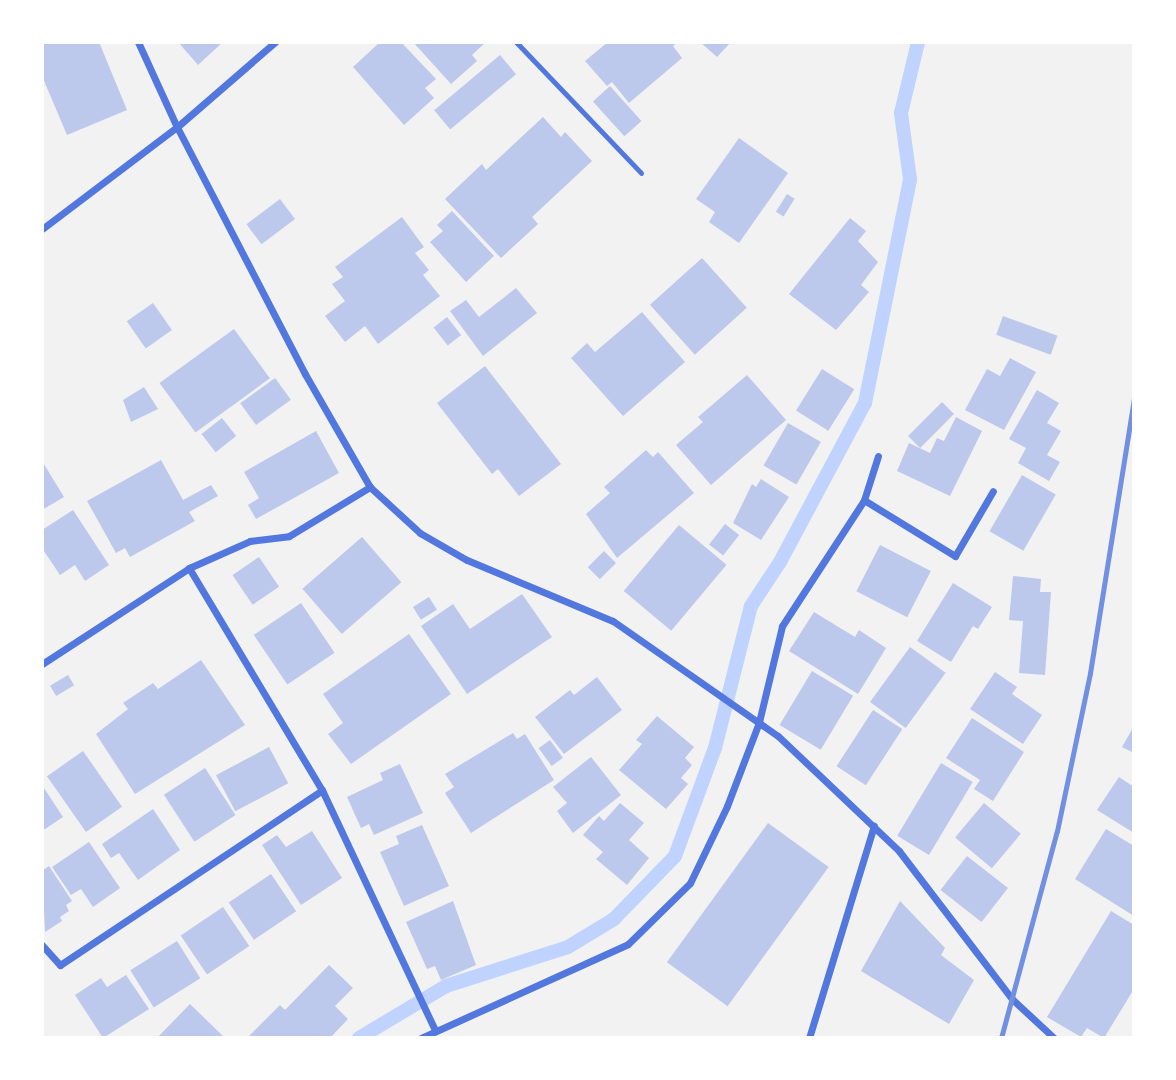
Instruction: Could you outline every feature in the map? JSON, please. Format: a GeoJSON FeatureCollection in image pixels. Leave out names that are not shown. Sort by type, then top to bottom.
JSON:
{"type":"FeatureCollection","features":[{"type":"Feature","properties":{"kind":"street"},"geometry":{"type":"LineString","coordinates":[[138,42],[177,127],[305,374],[370,487],[420,533],[467,560],[613,621],[759,722],[899,850],[1012,999],[1054,1038]]}},
{"type":"Feature","properties":{"kind":"street"},"geometry":{"type":"LineString","coordinates":[[42,229],[177,127],[275,42]]}},
{"type":"Feature","properties":{"kind":"street"},"geometry":{"type":"LineString","coordinates":[[421,1038],[628,944],[690,883],[727,806],[759,722],[782,626],[864,500],[878,456]]}},
{"type":"Feature","properties":{"kind":"street"},"geometry":{"type":"LineString","coordinates":[[42,664],[189,568],[250,541],[289,536],[370,487]]}},
{"type":"Feature","properties":{"kind":"street"},"geometry":{"type":"LineString","coordinates":[[864,500],[955,556],[993,491]]}},
{"type":"Feature","properties":{"kind":"street"},"geometry":{"type":"LineString","coordinates":[[189,568],[322,790],[435,1030]]}},
{"type":"Feature","properties":{"kind":"street"},"geometry":{"type":"LineString","coordinates":[[42,945],[60,965],[322,790]]}},
{"type":"Feature","properties":{"kind":"street"},"geometry":{"type":"LineString","coordinates":[[809,1038],[874,826]]}},
{"type":"Feature","properties":{"kind":"lane"},"geometry":{"type":"LineString","coordinates":[[516,42],[641,173]]}},
{"type":"Feature","properties":{"kind":"building"},"geometry":{"type":"Polygon","coordinates":[[[42,42],[99,42],[127,110],[67,135],[42,76],[42,42]]]}},
{"type":"Feature","properties":{"kind":"building"},"geometry":{"type":"Polygon","coordinates":[[[178,42],[223,42],[198,65],[178,42]]]}},
{"type":"Feature","properties":{"kind":"building"},"geometry":{"type":"Polygon","coordinates":[[[380,42],[401,42],[436,79],[425,88],[434,98],[404,125],[353,67],[380,42]]]}},
{"type":"Feature","properties":{"kind":"building"},"geometry":{"type":"Polygon","coordinates":[[[413,42],[486,42],[472,55],[477,61],[451,84],[413,42]]]}},
{"type":"Feature","properties":{"kind":"building"},"geometry":{"type":"Polygon","coordinates":[[[608,42],[678,42],[673,46],[682,58],[629,103],[612,82],[607,86],[585,61],[608,42]]]}},
{"type":"Feature","properties":{"kind":"building"},"geometry":{"type":"Polygon","coordinates":[[[700,42],[731,42],[717,57],[700,42]]]}},
{"type":"Feature","properties":{"kind":"building"},"geometry":{"type":"Polygon","coordinates":[[[500,55],[516,74],[450,129],[434,110],[500,55]]]}},
{"type":"Feature","properties":{"kind":"building"},"geometry":{"type":"Polygon","coordinates":[[[610,86],[641,121],[624,136],[593,101],[610,86]]]}},
{"type":"Feature","properties":{"kind":"building"},"geometry":{"type":"Polygon","coordinates":[[[543,117],[561,137],[565,132],[592,161],[532,217],[538,224],[501,258],[445,199],[482,164],[486,170],[543,117]]]}},
{"type":"Feature","properties":{"kind":"building"},"geometry":{"type":"Polygon","coordinates":[[[739,138],[788,173],[739,243],[709,222],[715,212],[696,199],[739,138]]]}},
{"type":"Feature","properties":{"kind":"building"},"geometry":{"type":"Polygon","coordinates":[[[787,194],[795,199],[784,217],[776,212],[787,194]]]}},
{"type":"Feature","properties":{"kind":"building"},"geometry":{"type":"Polygon","coordinates":[[[280,199],[295,219],[262,244],[246,224],[280,199]]]}},
{"type":"Feature","properties":{"kind":"building"},"geometry":{"type":"Polygon","coordinates":[[[452,211],[494,256],[466,282],[430,242],[443,231],[437,225],[452,211]]]}},
{"type":"Feature","properties":{"kind":"building"},"geometry":{"type":"Polygon","coordinates":[[[402,217],[424,247],[415,253],[429,270],[423,275],[440,296],[378,344],[365,326],[345,342],[325,316],[345,301],[332,284],[343,277],[335,267],[402,217]]]}},
{"type":"Feature","properties":{"kind":"building"},"geometry":{"type":"Polygon","coordinates":[[[850,218],[866,231],[858,241],[878,262],[861,285],[869,292],[836,330],[789,294],[850,218]]]}},
{"type":"Feature","properties":{"kind":"building"},"geometry":{"type":"Polygon","coordinates":[[[702,258],[747,308],[695,355],[650,305],[702,258]]]}},
{"type":"Feature","properties":{"kind":"building"},"geometry":{"type":"Polygon","coordinates":[[[516,288],[537,313],[483,356],[450,311],[466,300],[479,317],[516,288]]]}},
{"type":"Feature","properties":{"kind":"building"},"geometry":{"type":"Polygon","coordinates":[[[153,303],[172,330],[146,348],[127,321],[153,303]]]}},
{"type":"Feature","properties":{"kind":"building"},"geometry":{"type":"Polygon","coordinates":[[[642,312],[685,362],[623,416],[571,358],[587,343],[595,352],[642,312]]]}},
{"type":"Feature","properties":{"kind":"building"},"geometry":{"type":"Polygon","coordinates":[[[1003,316],[1058,336],[1051,355],[996,335],[1003,316]]]}},
{"type":"Feature","properties":{"kind":"building"},"geometry":{"type":"Polygon","coordinates":[[[447,317],[461,335],[448,346],[434,327],[447,317]]]}},
{"type":"Feature","properties":{"kind":"building"},"geometry":{"type":"Polygon","coordinates":[[[234,329],[270,378],[195,432],[160,383],[234,329]]]}},
{"type":"Feature","properties":{"kind":"building"},"geometry":{"type":"Polygon","coordinates":[[[1010,358],[1036,372],[1004,430],[965,410],[987,369],[1000,376],[1010,358]]]}},
{"type":"Feature","properties":{"kind":"building"},"geometry":{"type":"Polygon","coordinates":[[[485,366],[561,464],[519,496],[498,469],[492,474],[437,403],[485,366]]]}},
{"type":"Feature","properties":{"kind":"building"},"geometry":{"type":"Polygon","coordinates":[[[822,369],[854,389],[828,431],[796,411],[822,369]]]}},
{"type":"Feature","properties":{"kind":"building"},"geometry":{"type":"Polygon","coordinates":[[[747,375],[786,420],[711,485],[676,445],[703,422],[698,417],[747,375]]]}},
{"type":"Feature","properties":{"kind":"building"},"geometry":{"type":"Polygon","coordinates":[[[275,378],[291,400],[256,425],[240,403],[275,378]]]}},
{"type":"Feature","properties":{"kind":"building"},"geometry":{"type":"Polygon","coordinates":[[[144,387],[158,409],[131,422],[123,400],[144,387]]]}},
{"type":"Feature","properties":{"kind":"building"},"geometry":{"type":"Polygon","coordinates":[[[1037,390],[1059,403],[1047,423],[1061,431],[1047,455],[1060,462],[1049,481],[1018,463],[1026,448],[1009,439],[1037,390]]]}},
{"type":"Feature","properties":{"kind":"building"},"geometry":{"type":"Polygon","coordinates":[[[942,402],[954,414],[920,448],[908,436],[942,402]]]}},
{"type":"Feature","properties":{"kind":"building"},"geometry":{"type":"Polygon","coordinates":[[[956,417],[982,431],[950,496],[897,471],[909,443],[930,453],[937,438],[944,441],[956,417]]]}},
{"type":"Feature","properties":{"kind":"building"},"geometry":{"type":"Polygon","coordinates":[[[222,418],[236,436],[216,452],[202,434],[222,418]]]}},
{"type":"Feature","properties":{"kind":"building"},"geometry":{"type":"Polygon","coordinates":[[[788,423],[821,442],[796,484],[764,465],[788,423]]]}},
{"type":"Feature","properties":{"kind":"building"},"geometry":{"type":"Polygon","coordinates":[[[316,431],[339,473],[256,519],[248,505],[259,498],[244,472],[316,431]]]}},
{"type":"Feature","properties":{"kind":"building"},"geometry":{"type":"Polygon","coordinates":[[[646,450],[653,457],[658,452],[694,493],[617,558],[586,514],[610,493],[604,487],[646,450]]]}},
{"type":"Feature","properties":{"kind":"building"},"geometry":{"type":"Polygon","coordinates":[[[161,460],[183,500],[211,485],[218,496],[189,512],[195,521],[130,557],[125,548],[116,553],[87,501],[161,460]]]}},
{"type":"Feature","properties":{"kind":"building"},"geometry":{"type":"Polygon","coordinates":[[[42,461],[64,497],[42,510],[42,461]]]}},
{"type":"Feature","properties":{"kind":"building"},"geometry":{"type":"Polygon","coordinates":[[[1022,475],[1056,494],[1023,551],[990,531],[1022,475]]]}},
{"type":"Feature","properties":{"kind":"building"},"geometry":{"type":"Polygon","coordinates":[[[761,479],[789,497],[761,540],[733,523],[752,484],[756,487],[761,479]]]}},
{"type":"Feature","properties":{"kind":"building"},"geometry":{"type":"Polygon","coordinates":[[[73,510],[109,565],[85,581],[75,565],[60,575],[42,548],[42,530],[73,510]]]}},
{"type":"Feature","properties":{"kind":"building"},"geometry":{"type":"Polygon","coordinates":[[[725,524],[739,535],[723,556],[709,544],[725,524]]]}},
{"type":"Feature","properties":{"kind":"building"},"geometry":{"type":"Polygon","coordinates":[[[679,525],[726,565],[671,631],[624,591],[679,525]]]}},
{"type":"Feature","properties":{"kind":"building"},"geometry":{"type":"Polygon","coordinates":[[[362,537],[401,582],[342,634],[302,589],[362,537]]]}},
{"type":"Feature","properties":{"kind":"building"},"geometry":{"type":"Polygon","coordinates":[[[880,545],[931,571],[907,617],[856,591],[880,545]]]}},
{"type":"Feature","properties":{"kind":"building"},"geometry":{"type":"Polygon","coordinates":[[[604,551],[616,563],[600,579],[588,567],[604,551]]]}},
{"type":"Feature","properties":{"kind":"building"},"geometry":{"type":"Polygon","coordinates":[[[259,557],[279,587],[253,605],[232,575],[259,557]]]}},
{"type":"Feature","properties":{"kind":"building"},"geometry":{"type":"Polygon","coordinates":[[[1013,576],[1041,579],[1040,592],[1051,592],[1045,675],[1019,673],[1023,621],[1009,620],[1013,576]]]}},
{"type":"Feature","properties":{"kind":"building"},"geometry":{"type":"Polygon","coordinates":[[[953,583],[992,607],[978,629],[973,626],[951,662],[917,641],[953,583]]]}},
{"type":"Feature","properties":{"kind":"building"},"geometry":{"type":"Polygon","coordinates":[[[522,594],[552,637],[467,694],[421,626],[453,604],[470,629],[522,594]]]}},
{"type":"Feature","properties":{"kind":"building"},"geometry":{"type":"Polygon","coordinates":[[[429,597],[437,610],[421,620],[413,607],[429,597]]]}},
{"type":"Feature","properties":{"kind":"building"},"geometry":{"type":"Polygon","coordinates":[[[301,603],[335,653],[287,685],[254,635],[301,603]]]}},
{"type":"Feature","properties":{"kind":"building"},"geometry":{"type":"Polygon","coordinates":[[[814,612],[855,637],[859,630],[886,648],[858,694],[789,651],[814,612]]]}},
{"type":"Feature","properties":{"kind":"building"},"geometry":{"type":"Polygon","coordinates":[[[409,634],[451,694],[351,764],[328,734],[343,723],[323,694],[409,634]]]}},
{"type":"Feature","properties":{"kind":"building"},"geometry":{"type":"Polygon","coordinates":[[[910,647],[946,673],[906,728],[870,702],[910,647]]]}},
{"type":"Feature","properties":{"kind":"building"},"geometry":{"type":"Polygon","coordinates":[[[201,660],[245,725],[135,794],[96,734],[128,709],[123,703],[153,683],[158,689],[201,660]]]}},
{"type":"Feature","properties":{"kind":"building"},"geometry":{"type":"Polygon","coordinates":[[[812,671],[853,696],[821,750],[780,725],[812,671]]]}},
{"type":"Feature","properties":{"kind":"building"},"geometry":{"type":"Polygon","coordinates":[[[995,672],[1017,687],[1012,694],[1042,715],[1023,744],[970,709],[995,672]]]}},
{"type":"Feature","properties":{"kind":"building"},"geometry":{"type":"Polygon","coordinates":[[[68,675],[74,685],[56,696],[50,686],[68,675]]]}},
{"type":"Feature","properties":{"kind":"building"},"geometry":{"type":"Polygon","coordinates":[[[597,677],[622,710],[564,754],[535,717],[570,690],[574,695],[597,677]]]}},
{"type":"Feature","properties":{"kind":"building"},"geometry":{"type":"Polygon","coordinates":[[[873,710],[902,729],[866,785],[837,766],[873,710]]]}},
{"type":"Feature","properties":{"kind":"building"},"geometry":{"type":"Polygon","coordinates":[[[657,716],[694,747],[685,758],[692,765],[681,778],[688,784],[666,809],[619,770],[642,744],[636,740],[657,716]]]}},
{"type":"Feature","properties":{"kind":"building"},"geometry":{"type":"Polygon","coordinates":[[[972,718],[1024,752],[993,801],[974,789],[980,780],[946,758],[972,718]]]}},
{"type":"Feature","properties":{"kind":"building"},"geometry":{"type":"Polygon","coordinates":[[[1134,726],[1134,753],[1122,747],[1134,726]]]}},
{"type":"Feature","properties":{"kind":"building"},"geometry":{"type":"Polygon","coordinates":[[[513,733],[517,739],[525,734],[554,780],[471,833],[445,793],[454,787],[445,774],[513,733]]]}},
{"type":"Feature","properties":{"kind":"building"},"geometry":{"type":"Polygon","coordinates":[[[550,740],[563,758],[552,766],[539,748],[550,740]]]}},
{"type":"Feature","properties":{"kind":"building"},"geometry":{"type":"Polygon","coordinates":[[[269,747],[288,783],[235,811],[216,775],[269,747]]]}},
{"type":"Feature","properties":{"kind":"building"},"geometry":{"type":"Polygon","coordinates":[[[83,751],[122,807],[86,832],[47,776],[83,751]]]}},
{"type":"Feature","properties":{"kind":"building"},"geometry":{"type":"Polygon","coordinates":[[[591,757],[621,795],[573,833],[557,811],[567,803],[553,787],[591,757]]]}},
{"type":"Feature","properties":{"kind":"building"},"geometry":{"type":"Polygon","coordinates":[[[941,763],[973,782],[929,855],[897,836],[941,763]]]}},
{"type":"Feature","properties":{"kind":"building"},"geometry":{"type":"Polygon","coordinates":[[[400,764],[423,813],[374,835],[369,824],[361,828],[347,797],[383,780],[380,773],[400,764]]]}},
{"type":"Feature","properties":{"kind":"building"},"geometry":{"type":"Polygon","coordinates":[[[205,768],[235,815],[194,842],[164,795],[205,768]]]}},
{"type":"Feature","properties":{"kind":"building"},"geometry":{"type":"Polygon","coordinates":[[[1119,777],[1134,787],[1134,833],[1097,810],[1119,777]]]}},
{"type":"Feature","properties":{"kind":"building"},"geometry":{"type":"Polygon","coordinates":[[[42,785],[63,817],[42,831],[42,785]]]}},
{"type":"Feature","properties":{"kind":"building"},"geometry":{"type":"Polygon","coordinates":[[[620,803],[644,823],[629,840],[649,858],[627,885],[596,859],[603,852],[583,835],[599,816],[604,821],[620,803]]]}},
{"type":"Feature","properties":{"kind":"building"},"geometry":{"type":"Polygon","coordinates":[[[984,803],[1021,834],[992,868],[955,837],[984,803]]]}},
{"type":"Feature","properties":{"kind":"building"},"geometry":{"type":"Polygon","coordinates":[[[153,809],[180,850],[138,880],[119,853],[111,858],[102,844],[153,809]]]}},
{"type":"Feature","properties":{"kind":"building"},"geometry":{"type":"Polygon","coordinates":[[[768,823],[829,867],[728,1006],[667,962],[768,823]]]}},
{"type":"Feature","properties":{"kind":"building"},"geometry":{"type":"Polygon","coordinates":[[[422,825],[449,886],[404,906],[380,852],[399,844],[396,836],[422,825]]]}},
{"type":"Feature","properties":{"kind":"building"},"geometry":{"type":"Polygon","coordinates":[[[1106,829],[1134,846],[1134,916],[1075,879],[1106,829]]]}},
{"type":"Feature","properties":{"kind":"building"},"geometry":{"type":"Polygon","coordinates":[[[312,831],[342,878],[301,905],[262,845],[277,835],[286,847],[312,831]]]}},
{"type":"Feature","properties":{"kind":"building"},"geometry":{"type":"Polygon","coordinates":[[[89,842],[120,888],[93,907],[81,889],[71,895],[52,867],[89,842]]]}},
{"type":"Feature","properties":{"kind":"building"},"geometry":{"type":"Polygon","coordinates":[[[967,856],[1008,888],[982,922],[941,890],[967,856]]]}},
{"type":"Feature","properties":{"kind":"building"},"geometry":{"type":"Polygon","coordinates":[[[49,866],[72,901],[66,905],[69,911],[60,917],[62,921],[45,932],[42,871],[49,866]]]}},
{"type":"Feature","properties":{"kind":"building"},"geometry":{"type":"Polygon","coordinates":[[[271,874],[296,911],[254,940],[229,903],[271,874]]]}},
{"type":"Feature","properties":{"kind":"building"},"geometry":{"type":"Polygon","coordinates":[[[453,901],[476,965],[441,980],[435,966],[427,969],[406,922],[453,901]]]}},
{"type":"Feature","properties":{"kind":"building"},"geometry":{"type":"Polygon","coordinates":[[[900,901],[945,948],[941,955],[974,980],[949,1024],[861,971],[900,901]]]}},
{"type":"Feature","properties":{"kind":"building"},"geometry":{"type":"Polygon","coordinates":[[[223,907],[249,946],[207,974],[181,936],[223,907]]]}},
{"type":"Feature","properties":{"kind":"building"},"geometry":{"type":"Polygon","coordinates":[[[1111,911],[1134,925],[1134,989],[1104,1038],[1087,1028],[1081,1037],[1047,1017],[1111,911]]]}},
{"type":"Feature","properties":{"kind":"building"},"geometry":{"type":"Polygon","coordinates":[[[177,941],[200,978],[154,1007],[130,970],[177,941]]]}},
{"type":"Feature","properties":{"kind":"building"},"geometry":{"type":"Polygon","coordinates":[[[329,965],[353,988],[335,1006],[348,1019],[330,1038],[247,1038],[280,1005],[285,1010],[329,965]]]}},
{"type":"Feature","properties":{"kind":"building"},"geometry":{"type":"Polygon","coordinates":[[[126,975],[149,1009],[103,1038],[75,995],[101,978],[107,987],[126,975]]]}},
{"type":"Feature","properties":{"kind":"building"},"geometry":{"type":"Polygon","coordinates":[[[190,1004],[225,1038],[157,1038],[190,1004]]]}},
{"type":"Feature","properties":{"kind":"waterway"},"geometry":{"type":"LineString","coordinates":[[359,1038],[446,986],[568,947],[614,919],[675,856],[715,748],[751,606],[780,562],[865,403],[910,179],[901,113],[918,42]]}},
{"type":"Feature","properties":{"kind":"railway"},"geometry":{"type":"LineString","coordinates":[[1001,1038],[1057,831],[1090,673],[1134,399]]}}]}
